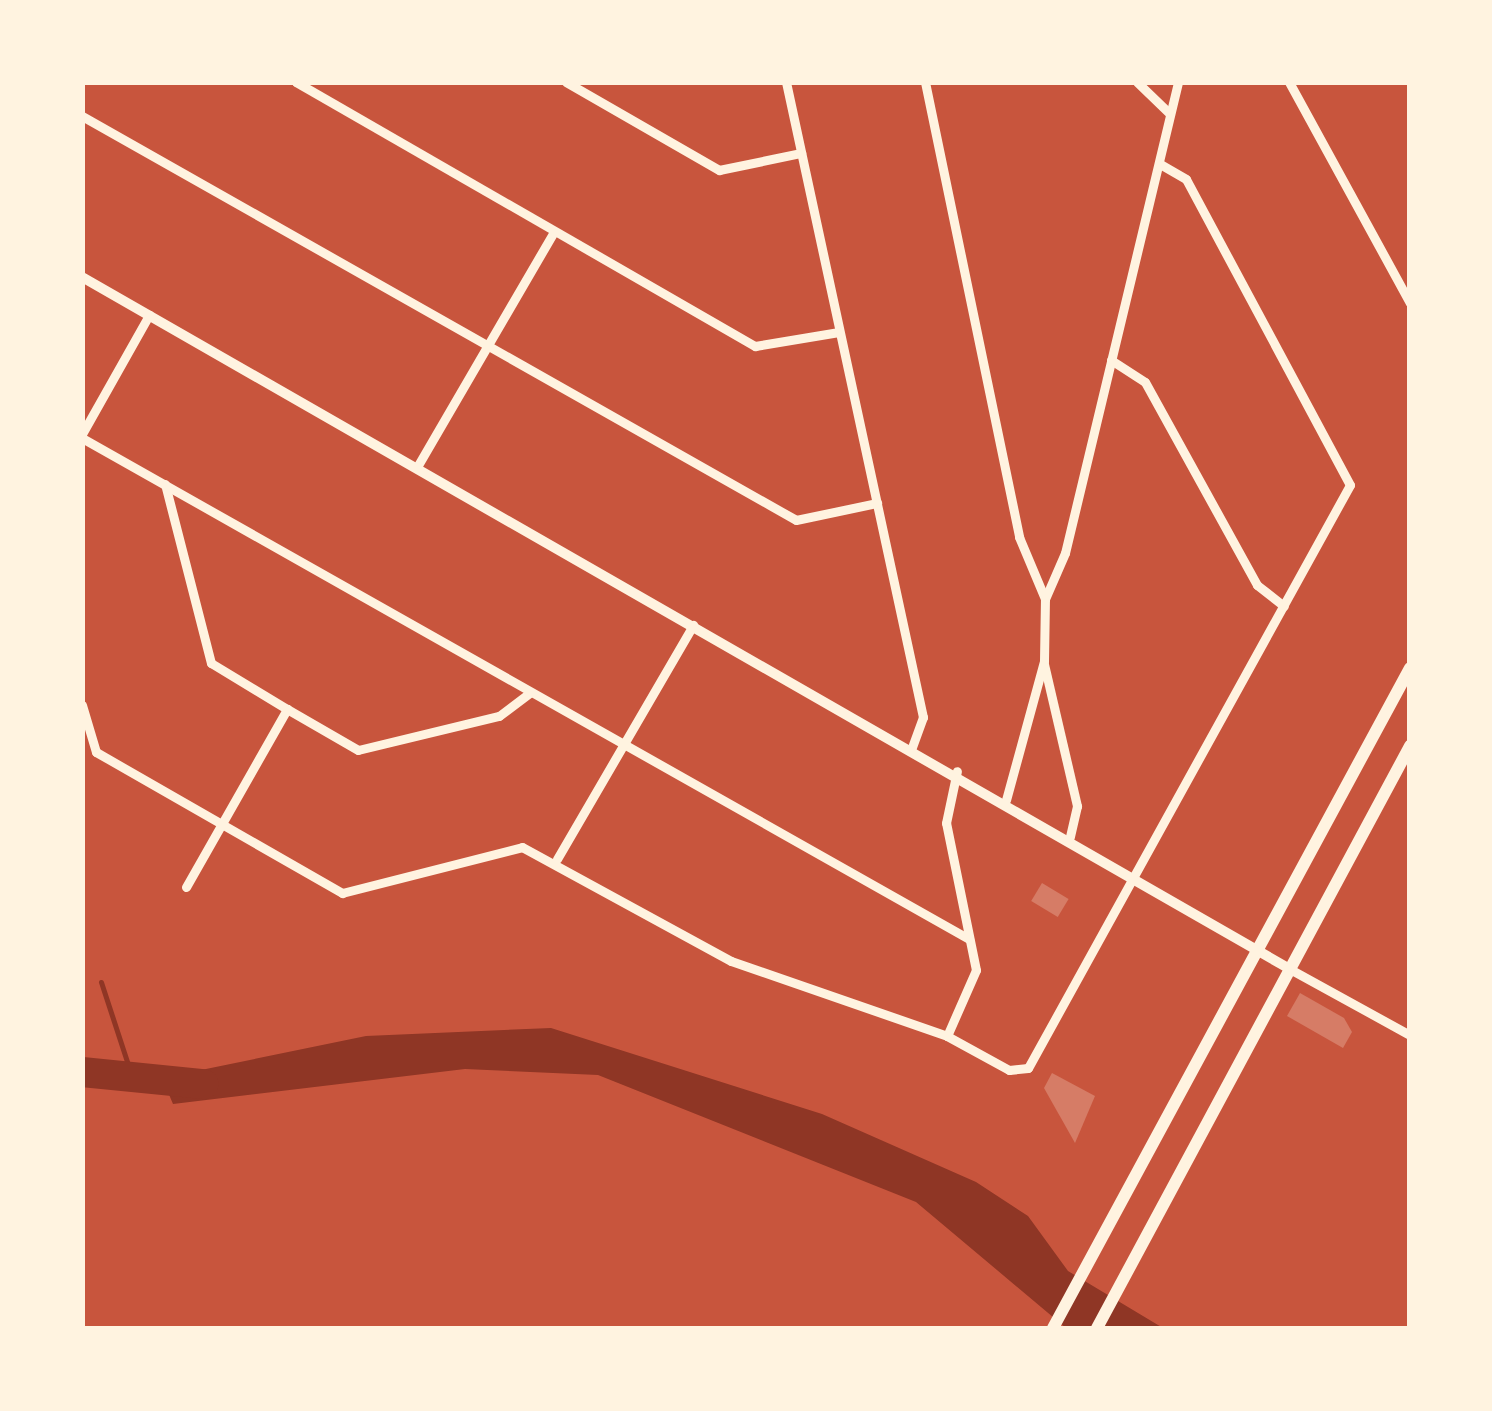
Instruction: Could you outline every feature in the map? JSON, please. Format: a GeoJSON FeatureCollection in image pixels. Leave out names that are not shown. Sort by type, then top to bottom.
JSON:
{"type":"FeatureCollection","features":[{"type":"Feature","properties":{"kind":"main road"},"geometry":{"type":"LineString","coordinates":[[1053,1328],[1255,946],[1410,668]]}},
{"type":"Feature","properties":{"kind":"main road"},"geometry":{"type":"LineString","coordinates":[[1097,1328],[1410,746]]}},
{"type":"Feature","properties":{"kind":"street"},"geometry":{"type":"LineString","coordinates":[[296,82],[756,346],[839,332]]}},
{"type":"Feature","properties":{"kind":"street"},"geometry":{"type":"LineString","coordinates":[[566,82],[719,170],[801,153]]}},
{"type":"Feature","properties":{"kind":"street"},"geometry":{"type":"LineString","coordinates":[[786,82],[922,717],[912,748]]}},
{"type":"Feature","properties":{"kind":"street"},"geometry":{"type":"LineString","coordinates":[[925,82],[1020,537],[1045,599]]}},
{"type":"Feature","properties":{"kind":"street"},"geometry":{"type":"LineString","coordinates":[[1137,82],[1169,114]]}},
{"type":"Feature","properties":{"kind":"street"},"geometry":{"type":"LineString","coordinates":[[1070,837],[1077,806],[1044,662],[1045,599],[1065,553],[1178,82]]}},
{"type":"Feature","properties":{"kind":"street"},"geometry":{"type":"LineString","coordinates":[[1289,82],[1410,303]]}},
{"type":"Feature","properties":{"kind":"street"},"geometry":{"type":"LineString","coordinates":[[82,116],[796,520],[877,503]]}},
{"type":"Feature","properties":{"kind":"street"},"geometry":{"type":"LineString","coordinates":[[82,705],[96,752],[342,893],[522,847],[558,858],[732,961],[948,1036],[1009,1070],[1035,1062],[1350,485],[1324,429],[1186,179],[1160,164]]}},
{"type":"Feature","properties":{"kind":"street"},"geometry":{"type":"LineString","coordinates":[[417,467],[554,232]]}},
{"type":"Feature","properties":{"kind":"street"},"geometry":{"type":"LineString","coordinates":[[82,277],[956,771],[1288,968],[1410,1035]]}},
{"type":"Feature","properties":{"kind":"street"},"geometry":{"type":"LineString","coordinates":[[149,315],[82,436],[529,693],[969,939]]}},
{"type":"Feature","properties":{"kind":"street"},"geometry":{"type":"LineString","coordinates":[[1111,360],[1145,382],[1257,585],[1284,606]]}},
{"type":"Feature","properties":{"kind":"street"},"geometry":{"type":"LineString","coordinates":[[165,484],[211,662],[358,750],[499,716],[529,693]]}},
{"type":"Feature","properties":{"kind":"street"},"geometry":{"type":"LineString","coordinates":[[558,858],[693,625]]}},
{"type":"Feature","properties":{"kind":"street"},"geometry":{"type":"LineString","coordinates":[[1006,800],[1044,662]]}},
{"type":"Feature","properties":{"kind":"street"},"geometry":{"type":"LineString","coordinates":[[186,887],[287,709]]}},
{"type":"Feature","properties":{"kind":"street"},"geometry":{"type":"LineString","coordinates":[[948,1036],[976,970],[946,822],[956,771]]}},
{"type":"Feature","properties":{"kind":"shaded area"},"geometry":{"type":"Polygon","coordinates":[[[551,1028],[822,1114],[976,1182],[1028,1216],[1068,1271],[1163,1328],[1066,1328],[916,1202],[598,1075],[465,1069],[173,1104],[162,1078],[366,1036],[551,1028]]]}},
{"type":"Feature","properties":{"kind":"building"},"geometry":{"type":"Polygon","coordinates":[[[1042,883],[1069,899],[1058,917],[1031,901],[1042,883]]]}},
{"type":"Feature","properties":{"kind":"building"},"geometry":{"type":"Polygon","coordinates":[[[1300,993],[1344,1018],[1352,1032],[1343,1048],[1287,1016],[1300,993]]]}},
{"type":"Feature","properties":{"kind":"building"},"geometry":{"type":"Polygon","coordinates":[[[1052,1073],[1095,1096],[1075,1143],[1044,1088],[1052,1073]]]}},
{"type":"Feature","properties":{"kind":"waterway"},"geometry":{"type":"LineString","coordinates":[[101,982],[132,1077]]}},
{"type":"Feature","properties":{"kind":"waterway"},"geometry":{"type":"LineString","coordinates":[[82,1072],[203,1084]]}}]}
